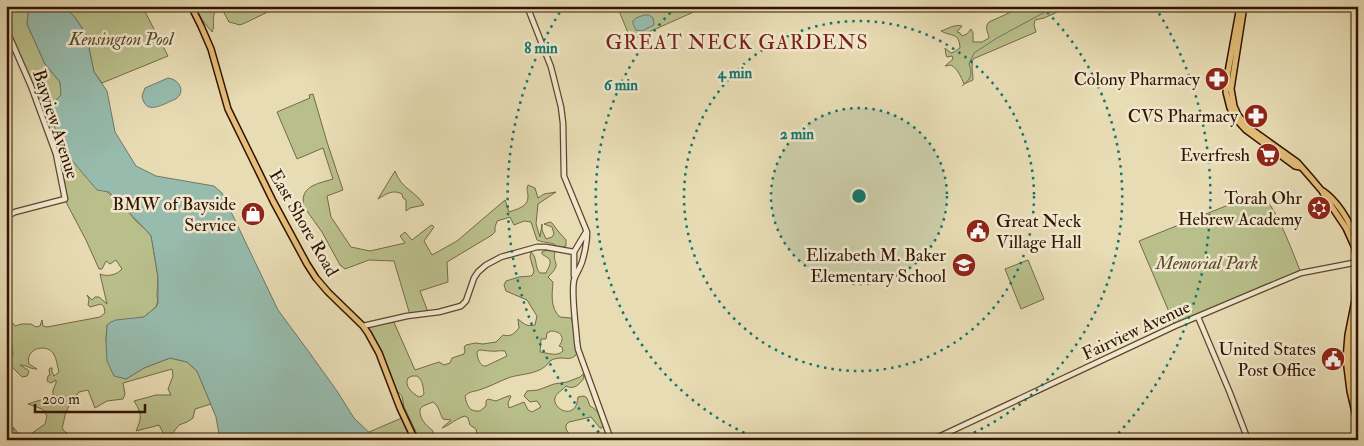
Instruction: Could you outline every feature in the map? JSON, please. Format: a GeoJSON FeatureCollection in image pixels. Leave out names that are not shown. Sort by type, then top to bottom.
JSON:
{"type":"FeatureCollection","features":[{"type":"Feature","properties":{"kind":"main road","name":"East Shore Road"},"geometry":{"type":"LineString","coordinates":[[191,6],[211,49],[228,110],[275,205],[316,278],[368,333],[379,353],[400,408],[415,440]]}},
{"type":"Feature","properties":{"kind":"main road"},"geometry":{"type":"LineString","coordinates":[[1240,6],[1226,92],[1230,108],[1235,118],[1246,130],[1295,166],[1300,167]]}},
{"type":"Feature","properties":{"kind":"main road"},"geometry":{"type":"LineString","coordinates":[[1244,6],[1231,89],[1234,106],[1238,115],[1248,127],[1297,162],[1322,191],[1346,228],[1354,245],[1358,262],[1355,300],[1356,313],[1351,340],[1350,364],[1358,409]]}},
{"type":"Feature","properties":{"kind":"main road"},"geometry":{"type":"LineString","coordinates":[[1322,191],[1329,196],[1340,210],[1358,242]]}},
{"type":"Feature","properties":{"kind":"main road"},"geometry":{"type":"LineString","coordinates":[[1356,313],[1347,342],[1346,368],[1358,425]]}},
{"type":"Feature","properties":{"kind":"street"},"geometry":{"type":"LineString","coordinates":[[527,6],[551,67],[558,93],[563,123],[564,176],[587,232],[586,249],[574,279]]}},
{"type":"Feature","properties":{"kind":"street","name":"Bayview Avenue"},"geometry":{"type":"LineString","coordinates":[[6,29],[36,98],[56,154],[65,199],[15,212],[6,217]]}},
{"type":"Feature","properties":{"kind":"street"},"geometry":{"type":"LineString","coordinates":[[587,232],[574,252],[573,289],[578,347],[611,440]]}},
{"type":"Feature","properties":{"kind":"street"},"geometry":{"type":"LineString","coordinates":[[363,326],[461,306],[466,300],[478,272],[501,257],[537,247],[574,252]]}},
{"type":"Feature","properties":{"kind":"street","name":"Fairview Avenue"},"geometry":{"type":"LineString","coordinates":[[932,440],[1175,326],[1301,273],[1358,262]]}},
{"type":"Feature","properties":{"kind":"street"},"geometry":{"type":"LineString","coordinates":[[1198,317],[1248,440]]}},
{"type":"Feature","properties":{"kind":"green space"},"geometry":{"type":"Polygon","coordinates":[[[6,6],[29,6],[27,24],[45,64],[60,82],[69,157],[129,212],[151,236],[158,277],[158,300],[156,307],[144,317],[107,325],[106,341],[126,379],[144,368],[170,358],[187,362],[197,371],[211,404],[195,409],[193,418],[179,425],[167,440],[159,425],[136,431],[140,416],[139,409],[134,401],[156,395],[171,395],[168,389],[173,376],[172,369],[123,383],[125,394],[123,399],[107,401],[95,408],[88,390],[79,392],[66,412],[62,427],[67,433],[58,437],[57,440],[52,436],[44,440],[16,440],[13,427],[18,433],[28,436],[45,424],[47,416],[42,409],[28,404],[53,396],[56,380],[51,383],[47,381],[50,375],[49,370],[52,368],[54,376],[59,372],[53,353],[45,348],[36,349],[30,355],[29,364],[37,369],[20,365],[28,370],[27,376],[22,377],[9,365],[7,360],[13,355],[12,344],[6,340],[6,333],[12,332],[9,324],[12,322],[15,326],[31,324],[36,327],[40,326],[42,320],[43,326],[47,327],[100,317],[105,313],[104,307],[101,304],[90,307],[87,295],[92,300],[95,297],[99,297],[107,304],[100,274],[112,275],[122,269],[116,260],[110,264],[106,261],[102,269],[99,269],[67,204],[56,154],[6,29],[6,6]]]}},
{"type":"Feature","properties":{"kind":"green space","name":"Kensington Pool"},"geometry":{"type":"Polygon","coordinates":[[[63,6],[142,6],[168,56],[102,83],[94,72],[86,34],[74,16],[63,6]]]}},
{"type":"Feature","properties":{"kind":"green space"},"geometry":{"type":"Polygon","coordinates":[[[194,6],[246,6],[250,12],[259,6],[280,6],[240,25],[229,22],[223,11],[217,10],[214,15],[212,32],[194,6]]]}},
{"type":"Feature","properties":{"kind":"green space"},"geometry":{"type":"Polygon","coordinates":[[[617,6],[707,6],[631,40],[617,6]]]}},
{"type":"Feature","properties":{"kind":"green space"},"geometry":{"type":"Polygon","coordinates":[[[1010,6],[1071,6],[1035,20],[1036,32],[973,59],[973,80],[964,84],[956,69],[951,65],[945,66],[953,59],[952,56],[947,57],[945,48],[951,53],[960,48],[958,39],[941,31],[954,26],[962,26],[957,32],[962,36],[971,29],[973,42],[982,42],[989,38],[987,28],[989,22],[1016,8],[1010,6]]]}},
{"type":"Feature","properties":{"kind":"green space"},"geometry":{"type":"Polygon","coordinates":[[[313,94],[343,190],[327,196],[331,217],[351,247],[370,251],[405,243],[400,236],[405,232],[412,240],[432,225],[434,227],[424,241],[432,255],[457,241],[505,200],[509,212],[519,209],[528,200],[528,185],[535,188],[538,198],[544,194],[556,192],[538,204],[536,224],[540,237],[542,224],[542,230],[546,239],[554,234],[552,227],[544,224],[550,222],[566,240],[566,246],[555,251],[556,266],[548,277],[553,282],[552,301],[557,313],[560,317],[571,318],[572,320],[577,353],[571,358],[554,359],[542,369],[508,378],[470,392],[465,396],[468,405],[473,410],[480,411],[486,406],[488,399],[496,401],[511,396],[508,403],[509,408],[524,402],[528,410],[532,412],[541,407],[537,401],[530,402],[524,396],[527,391],[567,382],[583,374],[584,378],[578,385],[574,387],[566,386],[558,393],[555,402],[560,409],[569,411],[576,405],[578,397],[584,396],[587,398],[590,406],[600,416],[603,424],[602,428],[591,417],[569,422],[566,425],[570,436],[568,440],[478,440],[476,429],[470,425],[468,418],[465,416],[442,428],[451,420],[443,419],[433,402],[423,406],[420,409],[420,413],[424,422],[433,431],[433,435],[431,438],[418,436],[404,407],[402,396],[394,388],[394,383],[391,384],[379,353],[363,326],[392,318],[415,370],[439,362],[444,365],[450,363],[452,358],[464,354],[464,347],[466,345],[496,342],[503,335],[508,336],[516,332],[519,328],[518,319],[526,325],[535,325],[537,316],[527,300],[506,291],[504,285],[506,281],[533,274],[531,252],[535,257],[538,271],[546,273],[550,261],[542,252],[555,247],[555,245],[537,240],[531,222],[524,221],[514,225],[510,217],[497,221],[495,232],[492,235],[447,262],[448,282],[420,291],[428,312],[410,315],[394,261],[369,260],[345,269],[340,265],[322,232],[304,207],[304,194],[307,190],[333,179],[323,148],[297,159],[277,112],[310,98],[309,95],[313,94]],[[551,331],[547,333],[546,339],[541,339],[540,352],[561,353],[563,351],[562,347],[559,346],[562,337],[559,333],[551,331]],[[479,350],[477,352],[478,360],[483,366],[507,356],[505,351],[479,350]],[[417,376],[408,378],[407,384],[409,389],[419,397],[422,396],[424,394],[422,384],[417,376]]]}},
{"type":"Feature","properties":{"kind":"green space"},"geometry":{"type":"Polygon","coordinates":[[[395,171],[401,182],[424,205],[410,208],[406,211],[406,200],[402,194],[396,192],[378,199],[395,171]]]}},
{"type":"Feature","properties":{"kind":"green space","name":"Memorial Park"},"geometry":{"type":"Polygon","coordinates":[[[1258,193],[1264,197],[1277,216],[1301,273],[1175,326],[1139,241],[1258,193]]]}},
{"type":"Feature","properties":{"kind":"green space"},"geometry":{"type":"Polygon","coordinates":[[[1028,260],[1044,299],[1021,309],[1005,269],[1028,260]]]}},
{"type":"Feature","properties":{"kind":"green space"},"geometry":{"type":"Polygon","coordinates":[[[1358,314],[1358,418],[1348,364],[1358,314]]]}},
{"type":"Feature","properties":{"kind":"green space"},"geometry":{"type":"Polygon","coordinates":[[[404,417],[415,440],[377,440],[369,432],[404,417]]]}},
{"type":"Feature","properties":{"kind":"shaded area"},"geometry":{"type":"Polygon","coordinates":[[[29,6],[63,6],[74,16],[86,34],[94,72],[107,91],[115,132],[136,166],[156,176],[214,186],[222,193],[278,310],[337,391],[354,418],[377,440],[220,440],[216,417],[197,371],[187,362],[170,358],[144,368],[126,379],[114,376],[107,361],[107,325],[116,320],[144,317],[158,303],[158,277],[151,236],[109,192],[97,190],[69,157],[60,143],[52,119],[53,103],[61,95],[60,82],[45,64],[27,24],[29,6]]]}},
{"type":"Feature","properties":{"kind":"shaded area"},"geometry":{"type":"Polygon","coordinates":[[[644,15],[649,15],[653,18],[654,25],[642,31],[636,30],[633,21],[644,15]]]}},
{"type":"Feature","properties":{"kind":"shaded area"},"geometry":{"type":"Polygon","coordinates":[[[168,78],[175,80],[180,85],[180,95],[163,105],[148,107],[145,105],[142,96],[145,88],[168,78]]]}},
{"type":"Feature","properties":{"kind":"waterway"},"geometry":{"type":"LineString","coordinates":[[962,86],[970,76],[969,64],[974,53],[997,38],[1056,6]]}},
{"type":"Feature","properties":{"kind":"place","name":"Colony Pharmacy"},"geometry":{"type":"Point","coordinates":[1217,79]}},
{"type":"Feature","properties":{"kind":"place","name":"CVS Pharmacy"},"geometry":{"type":"Point","coordinates":[1256,116]}},
{"type":"Feature","properties":{"kind":"place","name":"Everfresh"},"geometry":{"type":"Point","coordinates":[1268,155]}},
{"type":"Feature","properties":{"kind":"place","name":"Torah Ohr Hebrew Academy"},"geometry":{"type":"Point","coordinates":[1319,208]}},
{"type":"Feature","properties":{"kind":"place","name":"BMW of Bayside Service"},"geometry":{"type":"Point","coordinates":[253,214]}},
{"type":"Feature","properties":{"kind":"place","name":"Great Neck Village Hall"},"geometry":{"type":"Point","coordinates":[978,231]}},
{"type":"Feature","properties":{"kind":"place","name":"Elizabeth M. Baker Elementary School"},"geometry":{"type":"Point","coordinates":[964,265]}},
{"type":"Feature","properties":{"kind":"place","name":"United States Post Office"},"geometry":{"type":"Point","coordinates":[1333,359]}},
{"type":"Feature","properties":{"kind":"district","name":"GREAT NECK GARDENS"},"geometry":{"type":"Point","coordinates":[737,42]}}]}
